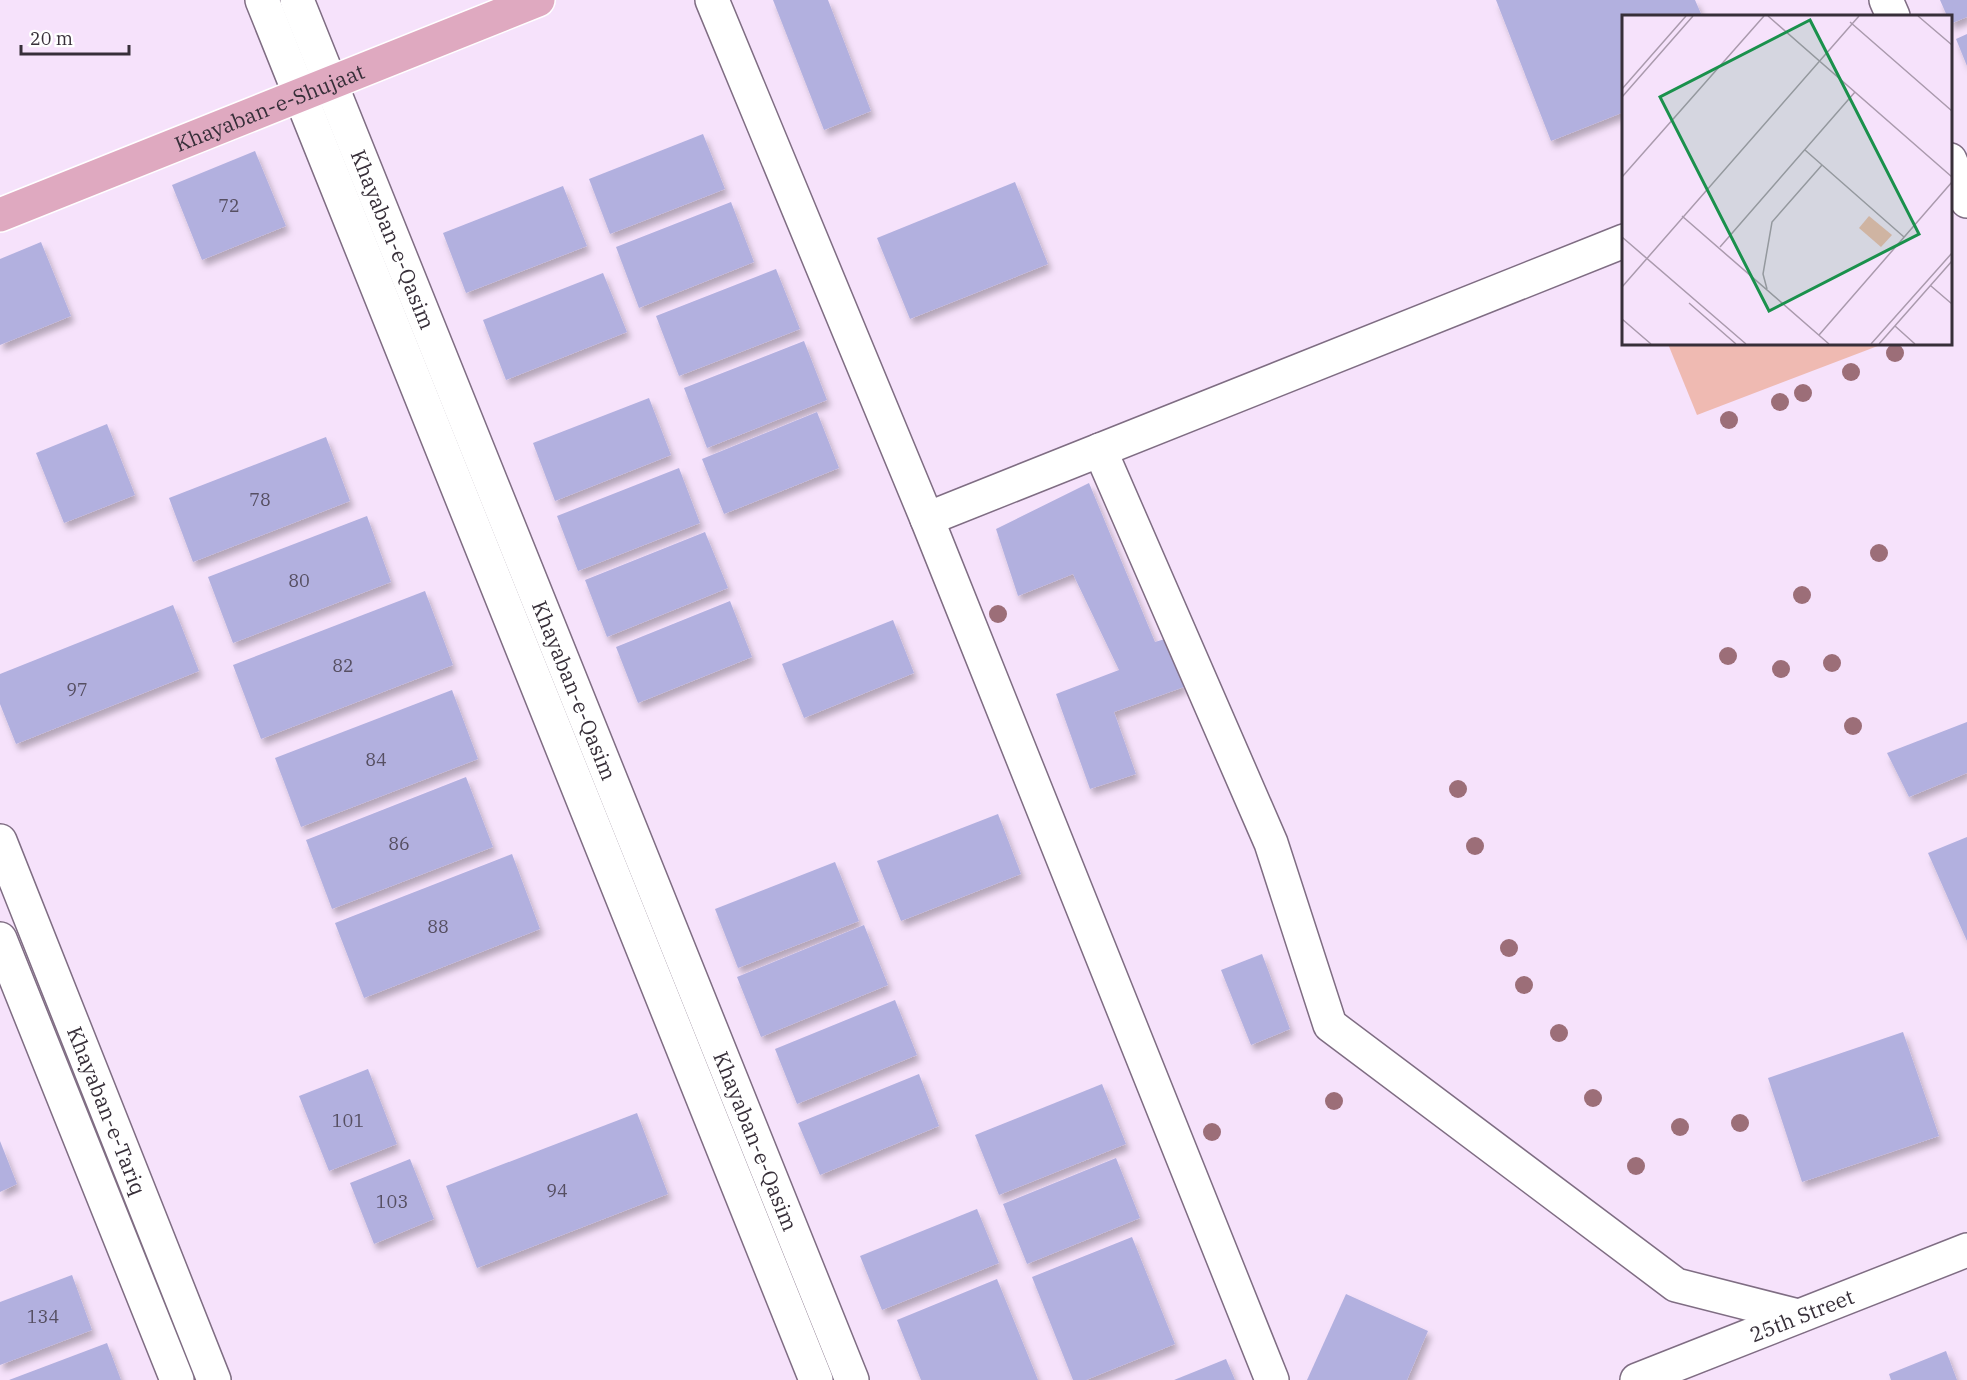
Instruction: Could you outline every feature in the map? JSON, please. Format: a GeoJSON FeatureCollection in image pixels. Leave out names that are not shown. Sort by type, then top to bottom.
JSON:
{"type":"FeatureCollection","features":[{"type":"Feature","properties":{"kind":"main road","name":"Khayaban-e-Shujaat"},"geometry":{"type":"LineString","coordinates":[[0,215],[538,0]]}},
{"type":"Feature","properties":{"kind":"street","name":"Khayaban-e-Qasim"},"geometry":{"type":"LineString","coordinates":[[262,0],[816,1380]]}},
{"type":"Feature","properties":{"kind":"street","name":"Khayaban-e-Qasim"},"geometry":{"type":"LineString","coordinates":[[297,0],[852,1380]]}},
{"type":"Feature","properties":{"kind":"street"},"geometry":{"type":"LineString","coordinates":[[712,0],[927,519],[1272,1380]]}},
{"type":"Feature","properties":{"kind":"street"},"geometry":{"type":"LineString","coordinates":[[1886,0],[1893,15]]}},
{"type":"Feature","properties":{"kind":"street"},"geometry":{"type":"LineString","coordinates":[[1952,165],[1967,201]]}},
{"type":"Feature","properties":{"kind":"street"},"geometry":{"type":"LineString","coordinates":[[927,519],[1622,241]]}},
{"type":"Feature","properties":{"kind":"street"},"geometry":{"type":"LineString","coordinates":[[1100,450],[1271,843],[1330,1025],[1676,1285],[1797,1316]]}},
{"type":"Feature","properties":{"kind":"street","name":"Khayaban-e-Tariq"},"geometry":{"type":"LineString","coordinates":[[0,841],[214,1380]]}},
{"type":"Feature","properties":{"kind":"street","name":"Khayaban-e-Tariq"},"geometry":{"type":"LineString","coordinates":[[0,939],[177,1380]]}},
{"type":"Feature","properties":{"kind":"street"},"geometry":{"type":"LineString","coordinates":[[128,1257],[134,1268],[145,1272],[161,1262],[163,1250]]}},
{"type":"Feature","properties":{"kind":"street","name":"25th Street"},"geometry":{"type":"LineString","coordinates":[[1636,1380],[1967,1250]]}},
{"type":"Feature","properties":{"kind":"shaded area"},"geometry":{"type":"Polygon","coordinates":[[[1668,345],[1880,345],[1697,415],[1668,345]]]}},
{"type":"Feature","properties":{"kind":"building"},"geometry":{"type":"Polygon","coordinates":[[[773,0],[828,0],[871,111],[824,130],[773,0]]]}},
{"type":"Feature","properties":{"kind":"building"},"geometry":{"type":"Polygon","coordinates":[[[1496,0],[1695,0],[1702,15],[1622,15],[1622,113],[1551,141],[1496,0]]]}},
{"type":"Feature","properties":{"kind":"building"},"geometry":{"type":"Polygon","coordinates":[[[1940,0],[1967,0],[1967,17],[1952,23],[1952,15],[1947,15],[1940,0]]]}},
{"type":"Feature","properties":{"kind":"building"},"geometry":{"type":"Polygon","coordinates":[[[1967,34],[1967,66],[1956,39],[1967,34]]]}},
{"type":"Feature","properties":{"kind":"building"},"geometry":{"type":"Polygon","coordinates":[[[703,134],[725,189],[610,234],[589,179],[703,134]]]}},
{"type":"Feature","properties":{"kind":"building"},"geometry":{"type":"Polygon","coordinates":[[[255,151],[286,226],[202,260],[172,185],[255,151]]]}},
{"type":"Feature","properties":{"kind":"building"},"geometry":{"type":"Polygon","coordinates":[[[1015,182],[1048,264],[910,319],[877,238],[1015,182]]]}},
{"type":"Feature","properties":{"kind":"building"},"geometry":{"type":"Polygon","coordinates":[[[563,186],[587,246],[466,293],[443,233],[563,186]]]}},
{"type":"Feature","properties":{"kind":"building"},"geometry":{"type":"Polygon","coordinates":[[[731,202],[754,262],[639,308],[616,247],[731,202]]]}},
{"type":"Feature","properties":{"kind":"building"},"geometry":{"type":"Polygon","coordinates":[[[41,242],[71,316],[0,345],[0,259],[41,242]]]}},
{"type":"Feature","properties":{"kind":"building"},"geometry":{"type":"Polygon","coordinates":[[[776,269],[800,329],[679,376],[656,316],[776,269]]]}},
{"type":"Feature","properties":{"kind":"building"},"geometry":{"type":"Polygon","coordinates":[[[603,273],[627,332],[506,380],[483,320],[603,273]]]}},
{"type":"Feature","properties":{"kind":"building"},"geometry":{"type":"Polygon","coordinates":[[[804,341],[827,400],[707,448],[684,388],[804,341]]]}},
{"type":"Feature","properties":{"kind":"building"},"geometry":{"type":"Polygon","coordinates":[[[649,398],[671,455],[555,501],[533,443],[649,398]]]}},
{"type":"Feature","properties":{"kind":"building"},"geometry":{"type":"Polygon","coordinates":[[[817,412],[839,468],[724,514],[702,459],[817,412]]]}},
{"type":"Feature","properties":{"kind":"building"},"geometry":{"type":"Polygon","coordinates":[[[107,424],[135,495],[64,523],[36,453],[107,424]]]}},
{"type":"Feature","properties":{"kind":"building"},"geometry":{"type":"Polygon","coordinates":[[[326,437],[350,501],[193,562],[169,498],[326,437]]]}},
{"type":"Feature","properties":{"kind":"building"},"geometry":{"type":"Polygon","coordinates":[[[679,468],[700,523],[578,571],[557,516],[679,468]]]}},
{"type":"Feature","properties":{"kind":"building"},"geometry":{"type":"Polygon","coordinates":[[[1089,483],[1155,642],[1168,638],[1184,687],[1114,712],[1136,774],[1090,789],[1056,694],[1119,670],[1073,574],[1018,596],[996,529],[1089,483]]]}},
{"type":"Feature","properties":{"kind":"building"},"geometry":{"type":"Polygon","coordinates":[[[367,516],[391,582],[233,643],[208,577],[367,516]]]}},
{"type":"Feature","properties":{"kind":"building"},"geometry":{"type":"Polygon","coordinates":[[[705,532],[728,588],[607,637],[585,580],[705,532]]]}},
{"type":"Feature","properties":{"kind":"building"},"geometry":{"type":"Polygon","coordinates":[[[425,591],[453,665],[261,739],[233,665],[425,591]]]}},
{"type":"Feature","properties":{"kind":"building"},"geometry":{"type":"Polygon","coordinates":[[[730,601],[752,657],[638,703],[616,647],[730,601]]]}},
{"type":"Feature","properties":{"kind":"building"},"geometry":{"type":"Polygon","coordinates":[[[173,605],[199,671],[16,744],[0,704],[0,674],[173,605]]]}},
{"type":"Feature","properties":{"kind":"building"},"geometry":{"type":"Polygon","coordinates":[[[893,620],[914,673],[804,718],[782,664],[893,620]]]}},
{"type":"Feature","properties":{"kind":"building"},"geometry":{"type":"Polygon","coordinates":[[[452,690],[478,759],[301,827],[275,758],[452,690]]]}},
{"type":"Feature","properties":{"kind":"building"},"geometry":{"type":"Polygon","coordinates":[[[1967,722],[1967,773],[1909,797],[1887,753],[1967,722]]]}},
{"type":"Feature","properties":{"kind":"building"},"geometry":{"type":"Polygon","coordinates":[[[466,777],[493,847],[332,909],[306,840],[466,777]]]}},
{"type":"Feature","properties":{"kind":"building"},"geometry":{"type":"Polygon","coordinates":[[[998,814],[1021,874],[901,921],[877,861],[998,814]]]}},
{"type":"Feature","properties":{"kind":"building"},"geometry":{"type":"Polygon","coordinates":[[[1967,837],[1967,941],[1928,853],[1967,837]]]}},
{"type":"Feature","properties":{"kind":"building"},"geometry":{"type":"Polygon","coordinates":[[[512,854],[540,929],[364,998],[335,923],[512,854]]]}},
{"type":"Feature","properties":{"kind":"building"},"geometry":{"type":"Polygon","coordinates":[[[835,862],[859,921],[738,968],[715,909],[835,862]]]}},
{"type":"Feature","properties":{"kind":"building"},"geometry":{"type":"Polygon","coordinates":[[[864,925],[888,985],[761,1037],[737,977],[864,925]]]}},
{"type":"Feature","properties":{"kind":"building"},"geometry":{"type":"Polygon","coordinates":[[[1262,954],[1290,1029],[1251,1045],[1221,970],[1262,954]]]}},
{"type":"Feature","properties":{"kind":"building"},"geometry":{"type":"Polygon","coordinates":[[[895,1000],[917,1055],[797,1104],[775,1049],[895,1000]]]}},
{"type":"Feature","properties":{"kind":"building"},"geometry":{"type":"Polygon","coordinates":[[[1903,1032],[1939,1136],[1802,1182],[1768,1078],[1903,1032]]]}},
{"type":"Feature","properties":{"kind":"building"},"geometry":{"type":"Polygon","coordinates":[[[368,1069],[397,1144],[329,1171],[299,1096],[368,1069]]]}},
{"type":"Feature","properties":{"kind":"building"},"geometry":{"type":"Polygon","coordinates":[[[919,1074],[939,1126],[820,1175],[798,1123],[919,1074]]]}},
{"type":"Feature","properties":{"kind":"building"},"geometry":{"type":"Polygon","coordinates":[[[1102,1084],[1126,1144],[999,1195],[975,1135],[1102,1084]]]}},
{"type":"Feature","properties":{"kind":"building"},"geometry":{"type":"Polygon","coordinates":[[[637,1113],[668,1194],[477,1268],[446,1186],[637,1113]]]}},
{"type":"Feature","properties":{"kind":"building"},"geometry":{"type":"Polygon","coordinates":[[[0,1141],[17,1184],[0,1192],[0,1141]]]}},
{"type":"Feature","properties":{"kind":"building"},"geometry":{"type":"Polygon","coordinates":[[[1116,1158],[1140,1218],[1027,1264],[1003,1204],[1116,1158]]]}},
{"type":"Feature","properties":{"kind":"building"},"geometry":{"type":"Polygon","coordinates":[[[410,1159],[434,1219],[374,1244],[350,1183],[410,1159]]]}},
{"type":"Feature","properties":{"kind":"building"},"geometry":{"type":"Polygon","coordinates":[[[977,1209],[999,1263],[882,1310],[860,1256],[977,1209]]]}},
{"type":"Feature","properties":{"kind":"building"},"geometry":{"type":"Polygon","coordinates":[[[1132,1237],[1175,1344],[1086,1380],[1073,1380],[1032,1277],[1132,1237]]]}},
{"type":"Feature","properties":{"kind":"building"},"geometry":{"type":"Polygon","coordinates":[[[72,1275],[92,1330],[0,1365],[0,1302],[72,1275]]]}},
{"type":"Feature","properties":{"kind":"building"},"geometry":{"type":"Polygon","coordinates":[[[997,1279],[1038,1380],[921,1380],[897,1320],[997,1279]]]}},
{"type":"Feature","properties":{"kind":"building"},"geometry":{"type":"Polygon","coordinates":[[[1346,1294],[1428,1331],[1407,1380],[1307,1380],[1346,1294]]]}},
{"type":"Feature","properties":{"kind":"building"},"geometry":{"type":"Polygon","coordinates":[[[107,1343],[121,1380],[9,1380],[107,1343]]]}},
{"type":"Feature","properties":{"kind":"building"},"geometry":{"type":"Polygon","coordinates":[[[1946,1351],[1957,1380],[1891,1380],[1889,1374],[1946,1351]]]}},
{"type":"Feature","properties":{"kind":"building"},"geometry":{"type":"Polygon","coordinates":[[[1226,1359],[1235,1380],[1174,1380],[1226,1359]]]}}]}
